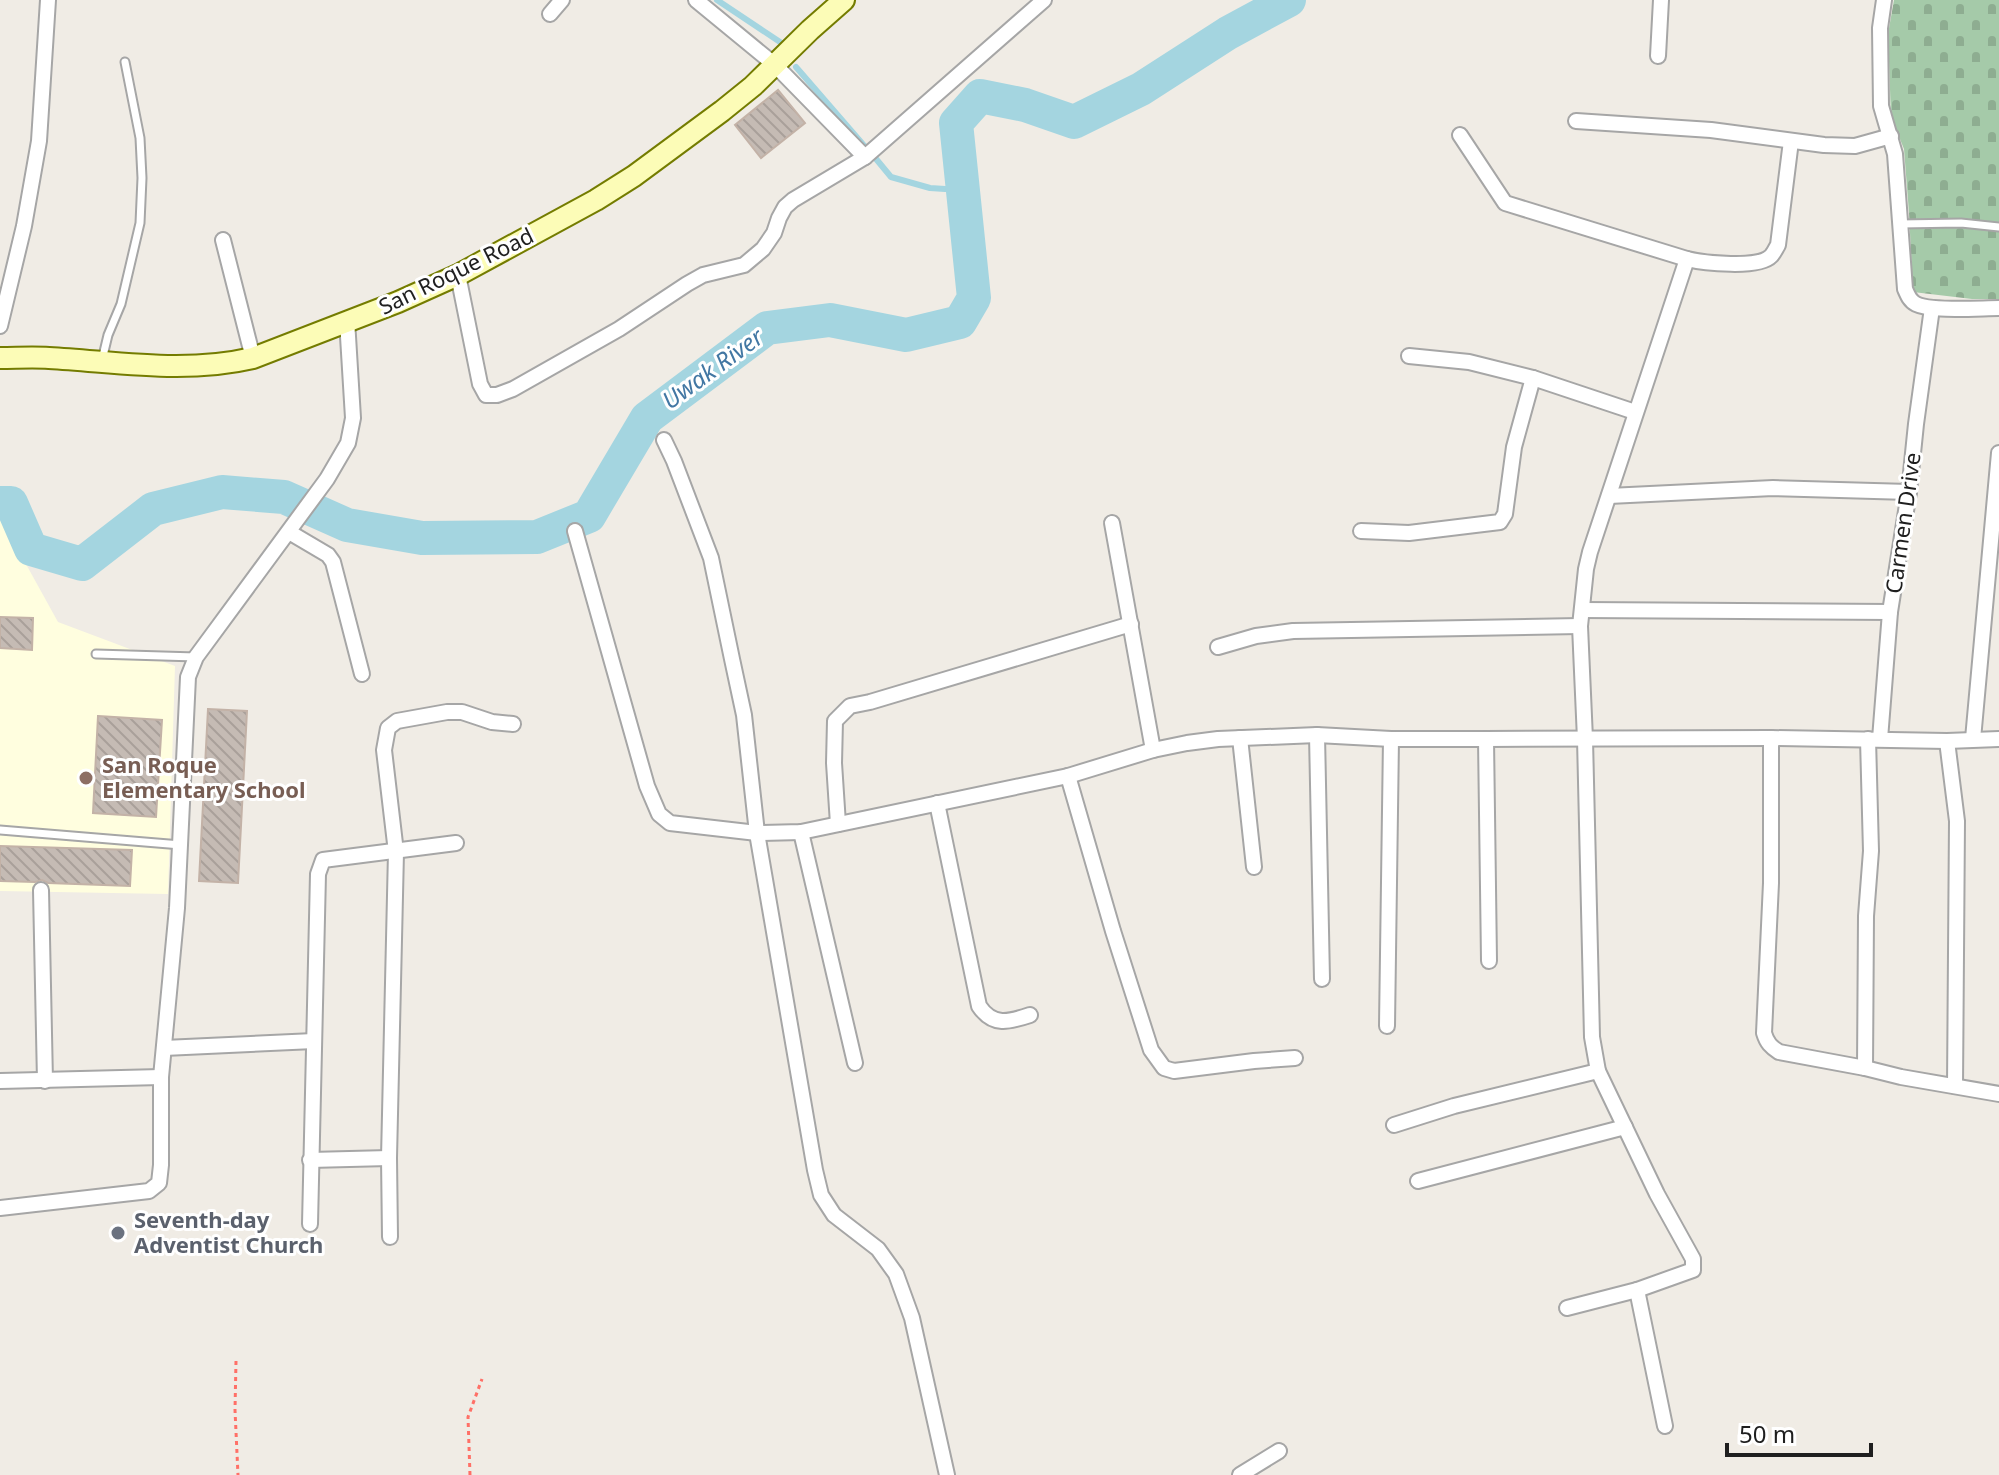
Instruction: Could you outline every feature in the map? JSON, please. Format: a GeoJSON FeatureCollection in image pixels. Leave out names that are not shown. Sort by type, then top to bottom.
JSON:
{"type":"FeatureCollection","features":[{"type":"Feature","properties":{"kind":"street"},"geometry":{"type":"LineString","coordinates":[[0,326],[24,226],[39,141],[48,0]]}},
{"type":"Feature","properties":{"kind":"street"},"geometry":{"type":"LineString","coordinates":[[550,14],[562,0]]}},
{"type":"Feature","properties":{"kind":"street"},"geometry":{"type":"LineString","coordinates":[[696,0],[775,65],[865,157]]}},
{"type":"Feature","properties":{"kind":"street","name":"San Roque Road"},"geometry":{"type":"LineString","coordinates":[[0,358],[207,367],[253,358],[398,302],[458,275],[634,176],[722,111],[844,0]]}},
{"type":"Feature","properties":{"kind":"street"},"geometry":{"type":"LineString","coordinates":[[458,275],[480,384],[486,395],[513,389],[619,329],[703,275],[744,265],[763,249],[785,207],[865,157],[1044,0]]}},
{"type":"Feature","properties":{"kind":"street"},"geometry":{"type":"LineString","coordinates":[[1658,56],[1661,0]]}},
{"type":"Feature","properties":{"kind":"street"},"geometry":{"type":"LineString","coordinates":[[1884,0],[1880,28],[1881,106],[1895,154],[1905,289],[1912,302],[1919,306],[1999,308]]}},
{"type":"Feature","properties":{"kind":"street"},"geometry":{"type":"LineString","coordinates":[[1576,121],[1711,130],[1824,145],[1855,146],[1891,136]]}},
{"type":"Feature","properties":{"kind":"street"},"geometry":{"type":"LineString","coordinates":[[1460,135],[1505,203],[1687,259],[1725,264],[1761,262],[1771,257],[1778,245],[1791,141]]}},
{"type":"Feature","properties":{"kind":"street"},"geometry":{"type":"LineString","coordinates":[[223,240],[253,358]]}},
{"type":"Feature","properties":{"kind":"street"},"geometry":{"type":"LineString","coordinates":[[1567,1308],[1637,1290],[1693,1270],[1694,1265],[1598,1071],[1589,991],[1580,626],[1590,552],[1687,259]]}},
{"type":"Feature","properties":{"kind":"street","name":"Carmen Drive"},"geometry":{"type":"LineString","coordinates":[[1865,1068],[1866,916],[1871,851],[1870,764],[1932,308]]}},
{"type":"Feature","properties":{"kind":"street"},"geometry":{"type":"LineString","coordinates":[[0,1208],[149,1191],[159,1183],[161,1077],[181,845],[188,677],[196,657],[327,479],[348,443],[353,418],[347,320]]}},
{"type":"Feature","properties":{"kind":"street"},"geometry":{"type":"LineString","coordinates":[[1409,356],[1469,362],[1533,378],[1635,412]]}},
{"type":"Feature","properties":{"kind":"street"},"geometry":{"type":"LineString","coordinates":[[1361,531],[1409,533],[1500,522],[1505,514],[1514,447],[1533,378]]}},
{"type":"Feature","properties":{"kind":"street"},"geometry":{"type":"LineString","coordinates":[[664,440],[711,558],[744,715],[757,833],[821,1195],[834,1215],[878,1249],[896,1274],[912,1318],[947,1475]]}},
{"type":"Feature","properties":{"kind":"street"},"geometry":{"type":"LineString","coordinates":[[1973,739],[1999,453]]}},
{"type":"Feature","properties":{"kind":"street"},"geometry":{"type":"LineString","coordinates":[[1609,496],[1773,488],[1909,492]]}},
{"type":"Feature","properties":{"kind":"street"},"geometry":{"type":"LineString","coordinates":[[1112,523],[1153,750]]}},
{"type":"Feature","properties":{"kind":"street"},"geometry":{"type":"LineString","coordinates":[[575,531],[647,786],[659,814],[670,823],[757,833],[801,832],[1068,776],[1153,750],[1240,738],[1317,735],[1391,739],[1999,739]]}},
{"type":"Feature","properties":{"kind":"street"},"geometry":{"type":"LineString","coordinates":[[289,532],[328,555],[333,562],[362,674]]}},
{"type":"Feature","properties":{"kind":"street"},"geometry":{"type":"LineString","coordinates":[[1582,610],[1890,612]]}},
{"type":"Feature","properties":{"kind":"street"},"geometry":{"type":"LineString","coordinates":[[838,824],[835,721],[850,706],[1131,624]]}},
{"type":"Feature","properties":{"kind":"street"},"geometry":{"type":"LineString","coordinates":[[1218,647],[1256,636],[1293,631],[1580,626]]}},
{"type":"Feature","properties":{"kind":"street"},"geometry":{"type":"LineString","coordinates":[[390,1237],[396,852],[384,750],[388,728],[397,721],[447,712],[462,712],[492,722],[513,724]]}},
{"type":"Feature","properties":{"kind":"street"},"geometry":{"type":"LineString","coordinates":[[1317,735],[1322,979]]}},
{"type":"Feature","properties":{"kind":"street"},"geometry":{"type":"LineString","coordinates":[[1240,738],[1254,867]]}},
{"type":"Feature","properties":{"kind":"street"},"geometry":{"type":"LineString","coordinates":[[1771,738],[1771,883],[1766,1040],[1779,1052],[1999,1094]]}},
{"type":"Feature","properties":{"kind":"street"},"geometry":{"type":"LineString","coordinates":[[1387,1026],[1391,739]]}},
{"type":"Feature","properties":{"kind":"street"},"geometry":{"type":"LineString","coordinates":[[1486,739],[1489,961]]}},
{"type":"Feature","properties":{"kind":"street"},"geometry":{"type":"LineString","coordinates":[[1947,741],[1957,821],[1955,1086]]}},
{"type":"Feature","properties":{"kind":"street"},"geometry":{"type":"LineString","coordinates":[[1068,776],[1151,1050],[1164,1068],[1174,1071],[1295,1058]]}},
{"type":"Feature","properties":{"kind":"street"},"geometry":{"type":"LineString","coordinates":[[937,803],[979,1006],[984,1015],[992,1020],[1014,1020],[1030,1015]]}},
{"type":"Feature","properties":{"kind":"street"},"geometry":{"type":"LineString","coordinates":[[801,832],[855,1063]]}},
{"type":"Feature","properties":{"kind":"street"},"geometry":{"type":"LineString","coordinates":[[310,1224],[318,874],[323,860],[456,843]]}},
{"type":"Feature","properties":{"kind":"street"},"geometry":{"type":"LineString","coordinates":[[41,890],[45,1081]]}},
{"type":"Feature","properties":{"kind":"street"},"geometry":{"type":"LineString","coordinates":[[164,1048],[314,1041]]}},
{"type":"Feature","properties":{"kind":"street"},"geometry":{"type":"LineString","coordinates":[[1394,1125],[1454,1106],[1598,1071]]}},
{"type":"Feature","properties":{"kind":"street"},"geometry":{"type":"LineString","coordinates":[[0,1081],[161,1077]]}},
{"type":"Feature","properties":{"kind":"street"},"geometry":{"type":"LineString","coordinates":[[1418,1181],[1625,1127]]}},
{"type":"Feature","properties":{"kind":"street"},"geometry":{"type":"LineString","coordinates":[[310,1160],[389,1158]]}},
{"type":"Feature","properties":{"kind":"street"},"geometry":{"type":"LineString","coordinates":[[1637,1290],[1665,1426]]}},
{"type":"Feature","properties":{"kind":"street"},"geometry":{"type":"LineString","coordinates":[[1240,1475],[1279,1451]]}},
{"type":"Feature","properties":{"kind":"lane"},"geometry":{"type":"LineString","coordinates":[[101,362],[121,304],[140,223],[140,138],[125,62]]}},
{"type":"Feature","properties":{"kind":"lane"},"geometry":{"type":"LineString","coordinates":[[1900,224],[1961,223],[1999,227]]}},
{"type":"Feature","properties":{"kind":"lane"},"geometry":{"type":"LineString","coordinates":[[96,654],[196,657]]}},
{"type":"Feature","properties":{"kind":"lane"},"geometry":{"type":"LineString","coordinates":[[0,830],[181,845]]}},
{"type":"Feature","properties":{"kind":"path"},"geometry":{"type":"LineString","coordinates":[[236,1361],[238,1475]]}},
{"type":"Feature","properties":{"kind":"path"},"geometry":{"type":"LineString","coordinates":[[470,1475],[468,1417],[482,1379]]}},
{"type":"Feature","properties":{"kind":"shaded area","name":"San Roque Elementary School"},"geometry":{"type":"Polygon","coordinates":[[[0,517],[58,622],[175,666],[168,894],[0,891],[0,517]]]}},
{"type":"Feature","properties":{"kind":"green space"},"geometry":{"type":"Polygon","coordinates":[[[1894,0],[1999,0],[1999,299],[1913,292],[1904,149],[1891,117],[1888,34],[1894,0]]]}},
{"type":"Feature","properties":{"kind":"building"},"geometry":{"type":"Polygon","coordinates":[[[778,90],[805,123],[761,158],[735,125],[778,90]]]}},
{"type":"Feature","properties":{"kind":"building"},"geometry":{"type":"Polygon","coordinates":[[[0,617],[33,618],[32,650],[0,648],[0,617]]]}},
{"type":"Feature","properties":{"kind":"building"},"geometry":{"type":"Polygon","coordinates":[[[208,709],[247,711],[238,883],[199,881],[208,709]]]}},
{"type":"Feature","properties":{"kind":"building"},"geometry":{"type":"Polygon","coordinates":[[[98,716],[162,720],[156,817],[93,813],[98,716]]]}},
{"type":"Feature","properties":{"kind":"building"},"geometry":{"type":"Polygon","coordinates":[[[0,846],[132,850],[130,886],[48,883],[42,880],[0,881],[0,846]]]}},
{"type":"Feature","properties":{"kind":"waterway"},"geometry":{"type":"LineString","coordinates":[[717,0],[780,42]]}},
{"type":"Feature","properties":{"kind":"waterway","name":"Uwak River"},"geometry":{"type":"LineString","coordinates":[[0,503],[11,503],[31,549],[82,564],[153,509],[222,492],[284,497],[347,525],[422,538],[537,537],[589,516],[647,418],[767,328],[830,320],[906,335],[960,322],[974,298],[956,123],[980,96],[1025,105],[1074,122],[1141,89],[1228,33],[1289,0]]}},
{"type":"Feature","properties":{"kind":"waterway"},"geometry":{"type":"LineString","coordinates":[[796,67],[867,149]]}},
{"type":"Feature","properties":{"kind":"waterway"},"geometry":{"type":"LineString","coordinates":[[872,154],[891,177],[945,189]]}},
{"type":"Feature","properties":{"kind":"place","name":"San Roque Elementary School"},"geometry":{"type":"Point","coordinates":[86,778]}},
{"type":"Feature","properties":{"kind":"place","name":"Seventh-day Adventist Church"},"geometry":{"type":"Point","coordinates":[118,1233]}}]}
